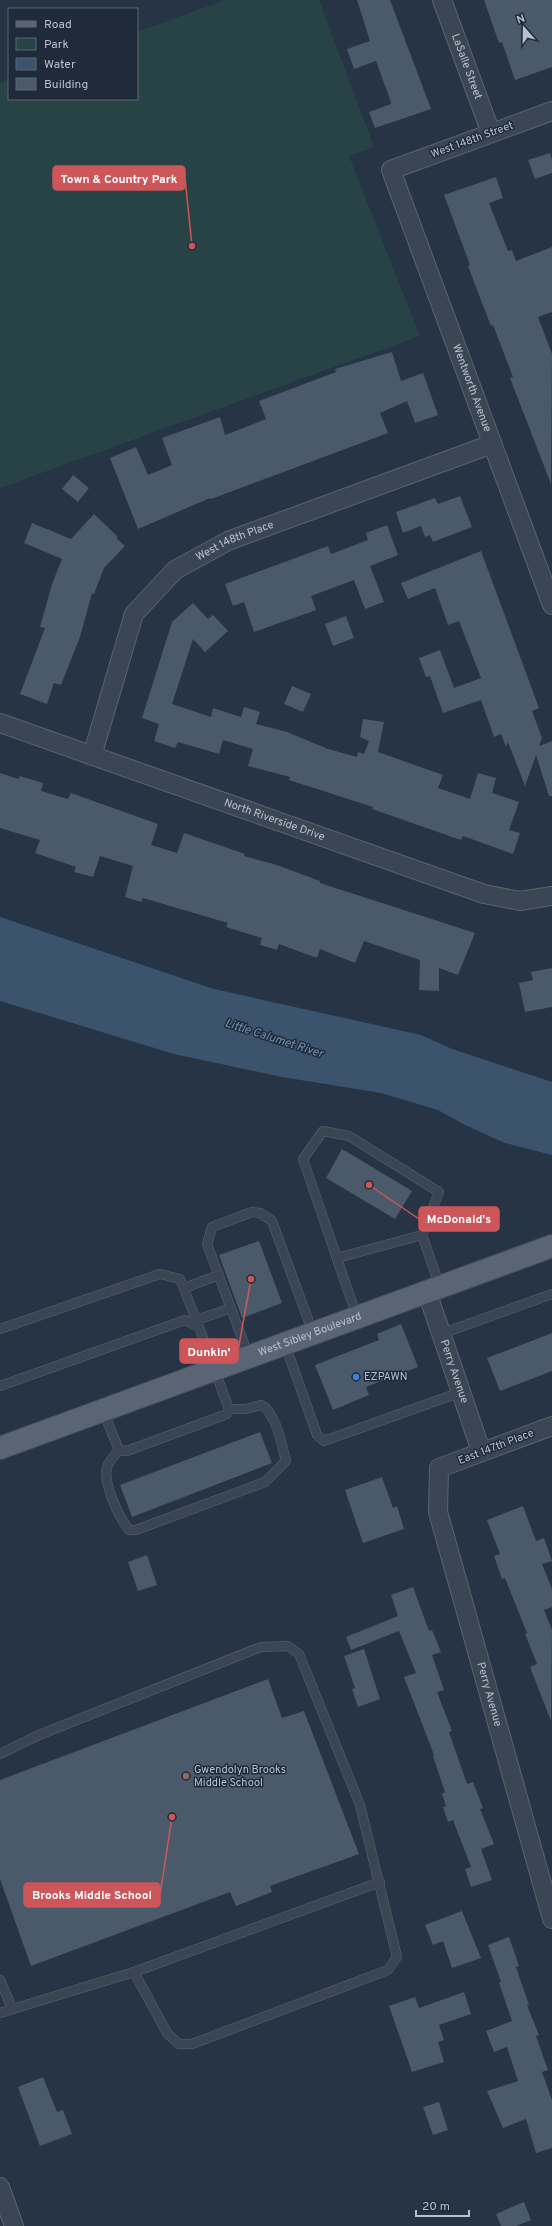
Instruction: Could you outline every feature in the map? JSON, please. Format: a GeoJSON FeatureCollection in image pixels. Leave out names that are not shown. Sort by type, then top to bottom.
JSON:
{"type":"FeatureCollection","features":[{"type":"Feature","properties":{"kind":"main road","name":"West Sibley Boulevard"},"geometry":{"type":"LineString","coordinates":[[0,1448],[552,1246]]}},
{"type":"Feature","properties":{"kind":"street","name":"LaSalle Street"},"geometry":{"type":"LineString","coordinates":[[442,0],[491,133]]}},
{"type":"Feature","properties":{"kind":"street","name":"West 148th Street"},"geometry":{"type":"LineString","coordinates":[[391,170],[552,111]]}},
{"type":"Feature","properties":{"kind":"street","name":"Wentworth Avenue"},"geometry":{"type":"LineString","coordinates":[[391,170],[552,605]]}},
{"type":"Feature","properties":{"kind":"street","name":"West 148th Place"},"geometry":{"type":"LineString","coordinates":[[92,756],[134,614],[175,570],[228,541],[492,444]]}},
{"type":"Feature","properties":{"kind":"street","name":"North Riverside Drive"},"geometry":{"type":"LineString","coordinates":[[0,723],[484,894],[520,901],[552,896]]}},
{"type":"Feature","properties":{"kind":"street","name":"Perry Avenue"},"geometry":{"type":"LineString","coordinates":[[433,1289],[441,1334],[481,1451]]}},
{"type":"Feature","properties":{"kind":"street","name":"East 147th Place"},"geometry":{"type":"LineString","coordinates":[[440,1468],[481,1451],[552,1426]]}},
{"type":"Feature","properties":{"kind":"street","name":"Perry Avenue"},"geometry":{"type":"LineString","coordinates":[[440,1468],[438,1512],[552,1919]]}},
{"type":"Feature","properties":{"kind":"street"},"geometry":{"type":"LineString","coordinates":[[0,2187],[14,2226]]}},
{"type":"Feature","properties":{"kind":"lane"},"geometry":{"type":"LineString","coordinates":[[357,1317],[303,1159],[324,1131],[349,1136],[439,1192],[422,1235],[433,1289]]}},
{"type":"Feature","properties":{"kind":"lane"},"geometry":{"type":"LineString","coordinates":[[249,1357],[207,1244],[212,1227],[252,1212],[260,1213],[272,1221],[313,1333]]}},
{"type":"Feature","properties":{"kind":"lane"},"geometry":{"type":"LineString","coordinates":[[337,1258],[422,1235]]}},
{"type":"Feature","properties":{"kind":"lane"},"geometry":{"type":"LineString","coordinates":[[0,1329],[160,1274],[180,1279],[229,1409],[227,1414],[127,1451],[119,1450]]}},
{"type":"Feature","properties":{"kind":"lane"},"geometry":{"type":"LineString","coordinates":[[184,1288],[219,1275]]}},
{"type":"Feature","properties":{"kind":"lane"},"geometry":{"type":"LineString","coordinates":[[441,1334],[552,1294]]}},
{"type":"Feature","properties":{"kind":"lane"},"geometry":{"type":"LineString","coordinates":[[0,1386],[185,1320],[198,1324],[231,1308]]}},
{"type":"Feature","properties":{"kind":"lane"},"geometry":{"type":"LineString","coordinates":[[285,1344],[317,1435],[324,1441],[461,1392]]}},
{"type":"Feature","properties":{"kind":"lane"},"geometry":{"type":"LineString","coordinates":[[119,1450],[107,1466],[105,1477],[121,1521],[129,1530],[136,1530],[265,1482],[286,1461],[277,1430],[265,1407],[261,1405],[246,1409],[229,1409]]}},
{"type":"Feature","properties":{"kind":"lane"},"geometry":{"type":"LineString","coordinates":[[103,1410],[119,1450]]}},
{"type":"Feature","properties":{"kind":"lane"},"geometry":{"type":"LineString","coordinates":[[0,1754],[39,1735],[262,1647],[288,1646],[299,1654],[360,1805],[380,1882],[397,1957],[388,1970],[192,2044],[179,2044],[167,2033],[134,1972]]}},
{"type":"Feature","properties":{"kind":"lane"},"geometry":{"type":"LineString","coordinates":[[0,2013],[12,2008],[134,1972],[380,1882]]}},
{"type":"Feature","properties":{"kind":"lane"},"geometry":{"type":"LineString","coordinates":[[0,1980],[12,2008]]}},
{"type":"Feature","properties":{"kind":"green space"},"geometry":{"type":"Polygon","coordinates":[[[225,0],[319,0],[374,147],[349,156],[420,336],[0,488],[0,83],[8,79],[8,100],[138,100],[138,32],[225,0]]]}},
{"type":"Feature","properties":{"kind":"water","name":"Little Calumet River"},"geometry":{"type":"Polygon","coordinates":[[[0,917],[214,989],[421,1035],[452,1049],[552,1082],[552,1155],[505,1143],[465,1125],[438,1110],[381,1093],[282,1077],[174,1054],[0,1001],[0,917]]]}},
{"type":"Feature","properties":{"kind":"building"},"geometry":{"type":"Polygon","coordinates":[[[357,0],[390,0],[431,109],[375,128],[369,112],[391,104],[391,102],[376,61],[354,69],[347,49],[370,41],[357,0]]]}},
{"type":"Feature","properties":{"kind":"building"},"geometry":{"type":"Polygon","coordinates":[[[484,0],[552,0],[552,67],[515,80],[502,42],[499,43],[484,0]]]}},
{"type":"Feature","properties":{"kind":"building"},"geometry":{"type":"Polygon","coordinates":[[[550,153],[552,160],[552,173],[535,179],[528,160],[550,153]]]}},
{"type":"Feature","properties":{"kind":"building"},"geometry":{"type":"Polygon","coordinates":[[[496,177],[503,198],[489,203],[508,251],[512,250],[516,261],[552,247],[552,312],[538,317],[552,354],[551,484],[510,378],[513,377],[493,325],[491,326],[468,266],[470,265],[444,195],[496,177]]]}},
{"type":"Feature","properties":{"kind":"building"},"geometry":{"type":"Polygon","coordinates":[[[392,352],[401,381],[423,373],[438,415],[415,423],[407,401],[380,413],[388,433],[211,499],[210,498],[138,529],[110,458],[136,447],[148,475],[172,465],[162,438],[220,417],[225,435],[266,419],[259,401],[336,372],[335,369],[392,352]]]}},
{"type":"Feature","properties":{"kind":"building"},"geometry":{"type":"Polygon","coordinates":[[[73,475],[89,488],[78,502],[62,489],[73,475]]]}},
{"type":"Feature","properties":{"kind":"building"},"geometry":{"type":"Polygon","coordinates":[[[460,496],[472,527],[433,542],[430,535],[425,537],[421,526],[403,533],[396,512],[435,498],[438,504],[460,496]]]}},
{"type":"Feature","properties":{"kind":"building"},"geometry":{"type":"Polygon","coordinates":[[[94,514],[118,537],[116,538],[125,546],[104,568],[94,594],[92,593],[80,637],[61,685],[54,683],[47,704],[20,694],[45,628],[40,627],[52,584],[62,559],[24,543],[32,523],[71,539],[94,514]]]}},
{"type":"Feature","properties":{"kind":"building"},"geometry":{"type":"Polygon","coordinates":[[[387,525],[398,555],[370,566],[384,602],[365,609],[354,580],[311,596],[316,610],[254,632],[244,602],[233,606],[225,584],[328,546],[331,554],[368,540],[366,533],[387,525]]]}},
{"type":"Feature","properties":{"kind":"building"},"geometry":{"type":"Polygon","coordinates":[[[481,551],[539,708],[532,711],[542,738],[539,746],[552,741],[552,796],[549,796],[536,755],[525,786],[508,742],[506,747],[501,734],[494,737],[481,700],[443,713],[430,676],[426,677],[419,658],[440,650],[454,688],[481,678],[459,621],[448,625],[435,588],[408,599],[401,583],[481,551]]]}},
{"type":"Feature","properties":{"kind":"building"},"geometry":{"type":"Polygon","coordinates":[[[193,603],[208,619],[213,615],[228,631],[205,652],[193,639],[172,704],[211,717],[213,708],[241,717],[244,707],[260,712],[256,724],[287,732],[328,749],[357,757],[358,752],[364,754],[369,741],[360,737],[363,719],[384,722],[378,752],[443,775],[438,788],[470,799],[478,773],[496,778],[492,793],[519,802],[509,830],[520,833],[513,854],[463,836],[461,840],[372,809],[373,807],[289,780],[290,777],[248,766],[253,749],[223,740],[219,754],[178,742],[175,748],[154,741],[159,724],[142,718],[172,622],[193,603]]]}},
{"type":"Feature","properties":{"kind":"building"},"geometry":{"type":"Polygon","coordinates":[[[346,616],[354,638],[333,646],[325,624],[346,616]]]}},
{"type":"Feature","properties":{"kind":"building"},"geometry":{"type":"Polygon","coordinates":[[[292,686],[311,694],[303,712],[284,704],[292,686]]]}},
{"type":"Feature","properties":{"kind":"building"},"geometry":{"type":"Polygon","coordinates":[[[0,773],[18,779],[20,776],[43,783],[41,791],[68,799],[71,793],[158,824],[151,845],[177,853],[184,833],[245,854],[244,856],[277,865],[320,881],[320,883],[475,933],[458,975],[439,968],[439,991],[419,990],[420,960],[364,941],[355,963],[320,949],[317,958],[279,944],[277,950],[260,945],[262,938],[226,927],[228,923],[143,898],[141,902],[125,897],[133,866],[100,856],[93,877],[74,872],[76,867],[35,853],[40,840],[0,828],[0,773]]]}},
{"type":"Feature","properties":{"kind":"building"},"geometry":{"type":"Polygon","coordinates":[[[552,968],[552,1007],[525,1012],[519,983],[533,980],[531,972],[552,968]]]}},
{"type":"Feature","properties":{"kind":"building"},"geometry":{"type":"Polygon","coordinates":[[[342,1149],[412,1191],[395,1219],[326,1178],[342,1149]]]}},
{"type":"Feature","properties":{"kind":"building"},"geometry":{"type":"Polygon","coordinates":[[[259,1241],[282,1303],[242,1318],[219,1255],[259,1241]]]}},
{"type":"Feature","properties":{"kind":"building","name":"EZPAWN"},"geometry":{"type":"Polygon","coordinates":[[[401,1324],[418,1367],[366,1387],[369,1395],[333,1410],[315,1365],[379,1340],[377,1334],[401,1324]]]}},
{"type":"Feature","properties":{"kind":"building"},"geometry":{"type":"Polygon","coordinates":[[[552,1333],[552,1371],[500,1391],[487,1358],[552,1333]]]}},
{"type":"Feature","properties":{"kind":"building"},"geometry":{"type":"Polygon","coordinates":[[[260,1432],[272,1463],[132,1517],[120,1485],[260,1432]]]}},
{"type":"Feature","properties":{"kind":"building"},"geometry":{"type":"Polygon","coordinates":[[[382,1477],[393,1508],[397,1506],[404,1529],[363,1543],[345,1490],[382,1477]]]}},
{"type":"Feature","properties":{"kind":"building"},"geometry":{"type":"Polygon","coordinates":[[[523,1506],[536,1541],[544,1538],[552,1561],[542,1564],[552,1589],[552,1607],[544,1610],[552,1630],[551,1721],[530,1667],[537,1664],[525,1634],[527,1633],[505,1578],[502,1579],[494,1556],[500,1554],[487,1520],[523,1506]]]}},
{"type":"Feature","properties":{"kind":"building"},"geometry":{"type":"Polygon","coordinates":[[[147,1555],[157,1585],[138,1591],[128,1562],[147,1555]]]}},
{"type":"Feature","properties":{"kind":"building"},"geometry":{"type":"Polygon","coordinates":[[[413,1587],[429,1631],[432,1630],[441,1652],[432,1655],[444,1690],[437,1692],[452,1731],[449,1732],[467,1784],[473,1782],[483,1808],[480,1809],[494,1844],[481,1849],[492,1880],[471,1887],[465,1869],[471,1867],[453,1820],[448,1822],[443,1807],[446,1806],[442,1794],[445,1792],[433,1756],[434,1755],[404,1677],[416,1673],[399,1631],[351,1650],[346,1637],[398,1616],[391,1595],[413,1587]]]}},
{"type":"Feature","properties":{"kind":"building"},"geometry":{"type":"Polygon","coordinates":[[[364,1649],[380,1699],[358,1707],[352,1689],[355,1688],[344,1656],[364,1649]]]}},
{"type":"Feature","properties":{"kind":"building"},"geometry":{"type":"Polygon","coordinates":[[[268,1679],[282,1718],[304,1711],[359,1854],[270,1886],[272,1892],[236,1906],[230,1892],[31,1966],[0,1879],[0,1780],[268,1679]]]}},
{"type":"Feature","properties":{"kind":"building"},"geometry":{"type":"Polygon","coordinates":[[[462,1911],[481,1958],[452,1968],[443,1941],[433,1945],[425,1925],[462,1911]]]}},
{"type":"Feature","properties":{"kind":"building"},"geometry":{"type":"Polygon","coordinates":[[[509,1937],[519,1966],[516,1967],[529,2005],[527,2005],[539,2035],[536,2036],[548,2070],[542,2072],[552,2100],[552,2148],[536,2153],[526,2119],[503,2128],[487,2091],[518,2081],[507,2047],[494,2052],[486,2031],[512,2021],[499,1983],[501,1982],[488,1945],[509,1937]]]}},
{"type":"Feature","properties":{"kind":"building"},"geometry":{"type":"Polygon","coordinates":[[[464,1992],[471,2014],[439,2025],[444,2040],[438,2042],[444,2062],[412,2072],[389,2006],[415,1997],[419,2008],[464,1992]]]}},
{"type":"Feature","properties":{"kind":"building"},"geometry":{"type":"Polygon","coordinates":[[[43,2077],[57,2112],[63,2110],[72,2134],[40,2146],[18,2087],[43,2077]]]}},
{"type":"Feature","properties":{"kind":"building"},"geometry":{"type":"Polygon","coordinates":[[[439,2102],[448,2130],[433,2135],[423,2107],[439,2102]]]}},
{"type":"Feature","properties":{"kind":"building"},"geometry":{"type":"Polygon","coordinates":[[[524,2202],[531,2220],[516,2226],[501,2226],[496,2214],[524,2202]]]}},
{"type":"Feature","properties":{"kind":"place","name":"Town & Country Park"},"geometry":{"type":"Point","coordinates":[192,246]}},
{"type":"Feature","properties":{"kind":"place","name":"McDonald's"},"geometry":{"type":"Point","coordinates":[369,1185]}},
{"type":"Feature","properties":{"kind":"place","name":"Dunkin'"},"geometry":{"type":"Point","coordinates":[251,1279]}},
{"type":"Feature","properties":{"kind":"place","name":"EZPAWN"},"geometry":{"type":"Point","coordinates":[356,1377]}},
{"type":"Feature","properties":{"kind":"place","name":"Gwendolyn Brooks Middle School"},"geometry":{"type":"Point","coordinates":[186,1776]}},
{"type":"Feature","properties":{"kind":"place","name":"Brooks Middle School"},"geometry":{"type":"Point","coordinates":[172,1817]}}]}
